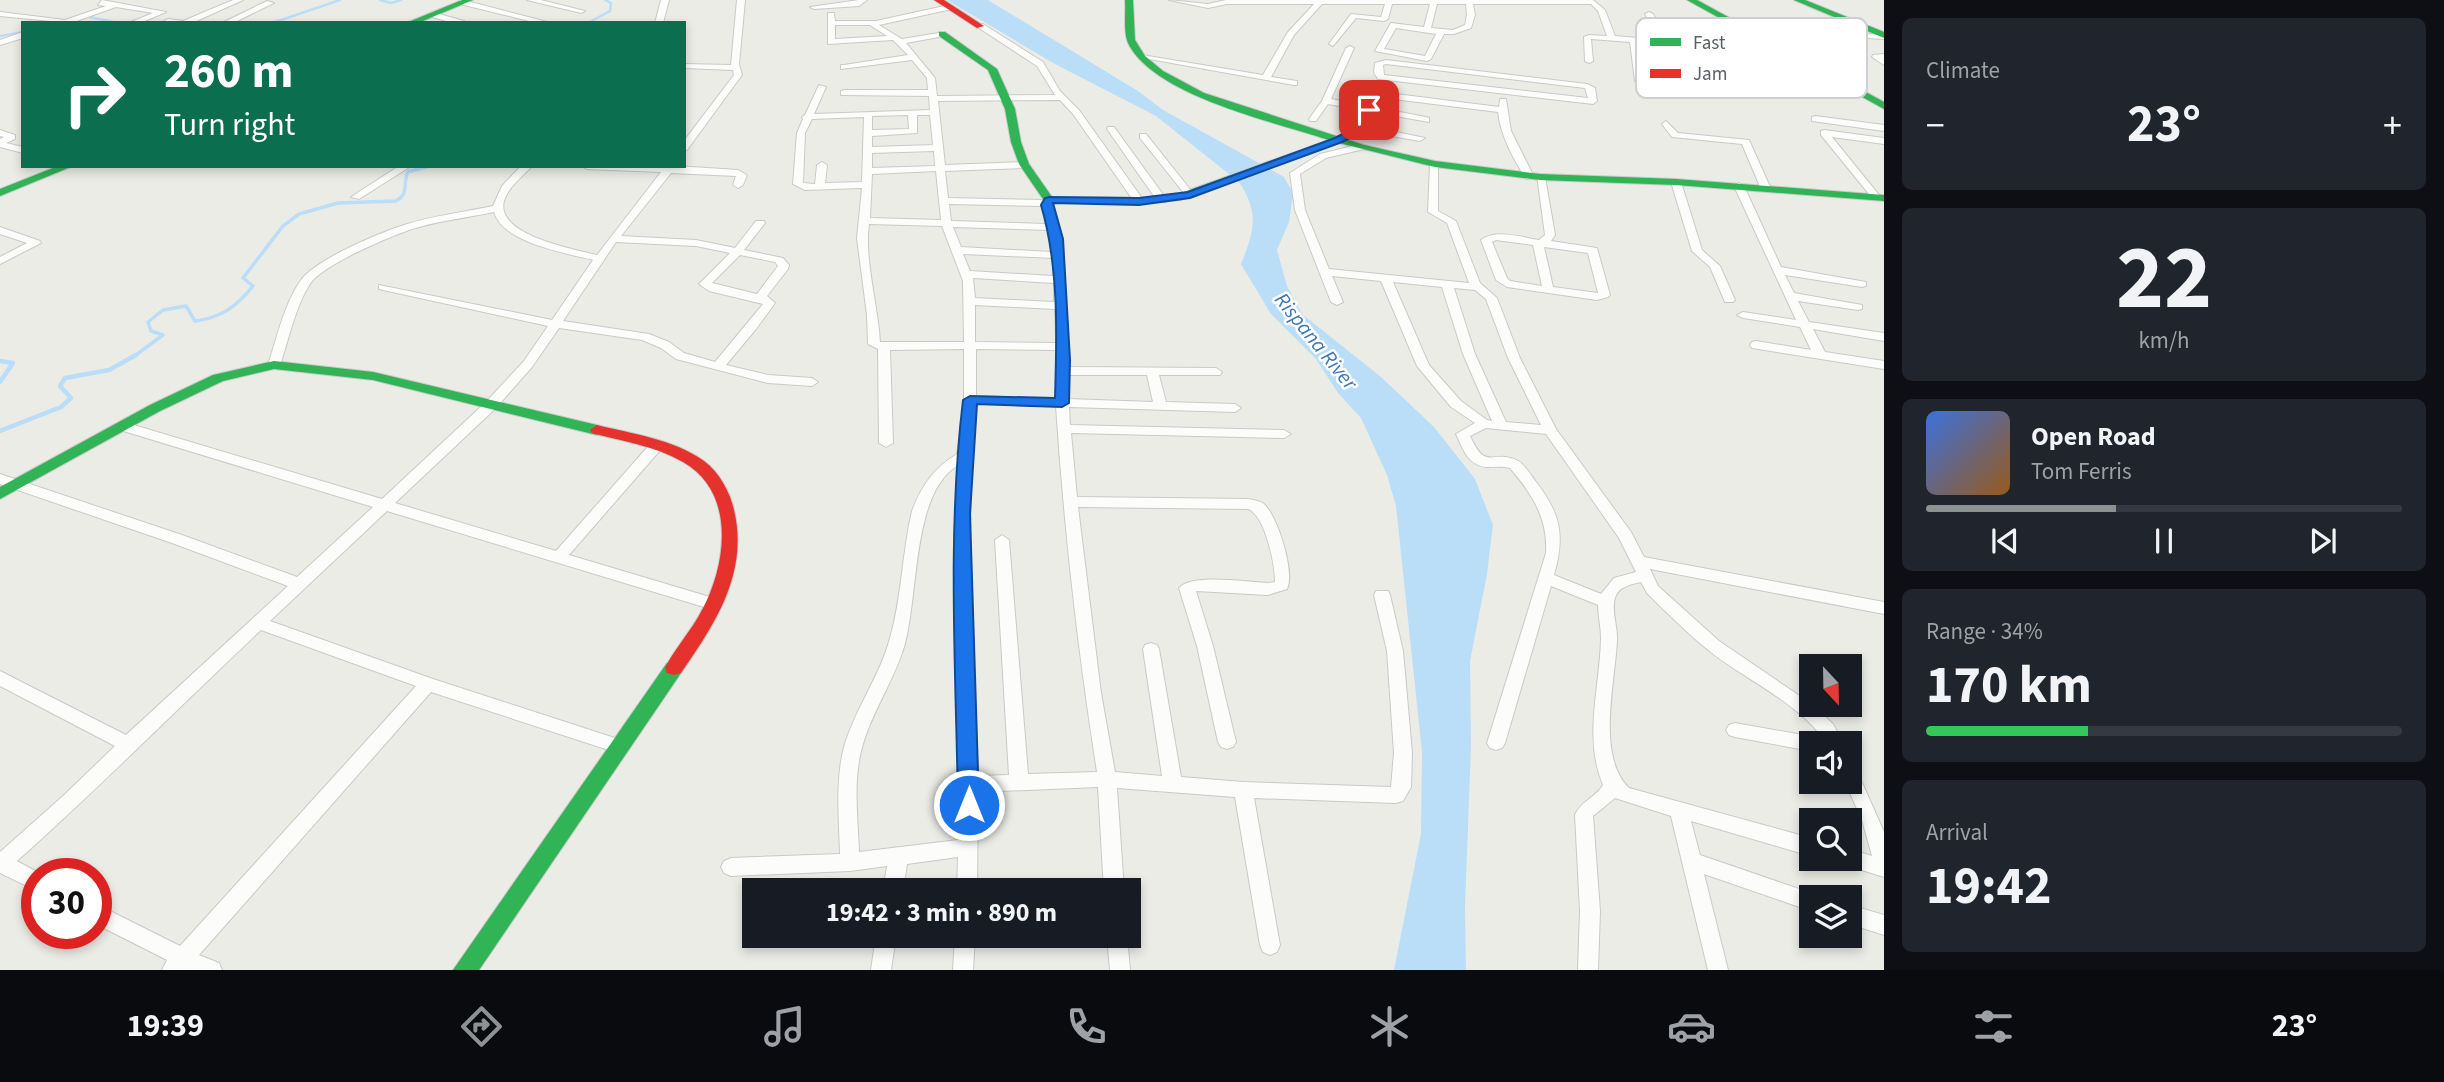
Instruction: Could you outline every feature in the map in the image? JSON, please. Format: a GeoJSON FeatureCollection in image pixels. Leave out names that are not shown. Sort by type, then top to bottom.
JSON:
{"type":"FeatureCollection","features":[{"type":"Feature","properties":{"kind":"main road"},"geometry":{"type":"LineString","coordinates":[[1129,0],[1131,40],[1142,57],[1179,85],[1200,95],[1361,147],[1435,164],[1535,177],[1676,182],[1880,198]]}},
{"type":"Feature","properties":{"kind":"main road"},"geometry":{"type":"LineString","coordinates":[[1691,0],[1729,18]]}},
{"type":"Feature","properties":{"kind":"main road"},"geometry":{"type":"LineString","coordinates":[[1798,0],[1841,18]]}},
{"type":"Feature","properties":{"kind":"main road"},"geometry":{"type":"LineString","coordinates":[[416,21],[466,1]]}},
{"type":"Feature","properties":{"kind":"main road"},"geometry":{"type":"LineString","coordinates":[[943,3],[980,26]]}},
{"type":"Feature","properties":{"kind":"main road"},"geometry":{"type":"LineString","coordinates":[[942,34],[980,26]]}},
{"type":"Feature","properties":{"kind":"main road"},"geometry":{"type":"LineString","coordinates":[[1867,29],[1884,36]]}},
{"type":"Feature","properties":{"kind":"main road"},"geometry":{"type":"LineString","coordinates":[[942,34],[988,65],[1006,98],[1014,122],[1016,142],[1025,165],[1048,202],[1163,200],[1190,195],[1339,140]]}},
{"type":"Feature","properties":{"kind":"main road"},"geometry":{"type":"LineString","coordinates":[[1867,97],[1884,106]]}},
{"type":"Feature","properties":{"kind":"main road"},"geometry":{"type":"LineString","coordinates":[[0,193],[63,168]]}},
{"type":"Feature","properties":{"kind":"main road"},"geometry":{"type":"LineString","coordinates":[[0,494],[7,482],[218,378],[274,365],[373,376],[657,445],[688,458],[707,471],[724,505],[733,536],[728,572],[714,604],[621,747],[465,970]]}},
{"type":"Feature","properties":{"kind":"street"},"geometry":{"type":"LineString","coordinates":[[107,0],[101,3],[162,12],[138,21]]}},
{"type":"Feature","properties":{"kind":"street"},"geometry":{"type":"LineString","coordinates":[[188,21],[239,0]]}},
{"type":"Feature","properties":{"kind":"street"},"geometry":{"type":"LineString","coordinates":[[531,0],[581,11]]}},
{"type":"Feature","properties":{"kind":"street"},"geometry":{"type":"LineString","coordinates":[[660,21],[665,0]]}},
{"type":"Feature","properties":{"kind":"street"},"geometry":{"type":"LineString","coordinates":[[686,145],[738,75],[738,21],[741,0]]}},
{"type":"Feature","properties":{"kind":"street"},"geometry":{"type":"LineString","coordinates":[[814,7],[859,5],[863,0]]}},
{"type":"Feature","properties":{"kind":"street"},"geometry":{"type":"LineString","coordinates":[[1173,0],[1208,6],[1227,2],[1261,1],[1595,3],[1601,10],[1612,38]]}},
{"type":"Feature","properties":{"kind":"street"},"geometry":{"type":"LineString","coordinates":[[466,1],[540,21]]}},
{"type":"Feature","properties":{"kind":"street"},"geometry":{"type":"LineString","coordinates":[[1265,79],[1291,34],[1326,1]]}},
{"type":"Feature","properties":{"kind":"street"},"geometry":{"type":"LineString","coordinates":[[1332,44],[1354,16],[1384,19],[1389,2]]}},
{"type":"Feature","properties":{"kind":"street"},"geometry":{"type":"LineString","coordinates":[[1427,29],[1434,2]]}},
{"type":"Feature","properties":{"kind":"street"},"geometry":{"type":"LineString","coordinates":[[1426,63],[1379,63],[1379,76],[1592,101],[1591,88],[1587,86],[1426,63],[1378,51],[1395,25],[1441,32],[1454,32],[1468,26],[1471,15],[1469,2]]}},
{"type":"Feature","properties":{"kind":"street"},"geometry":{"type":"LineString","coordinates":[[230,21],[270,3]]}},
{"type":"Feature","properties":{"kind":"street"},"geometry":{"type":"LineString","coordinates":[[942,34],[898,40],[831,43],[831,19],[874,23],[943,3]]}},
{"type":"Feature","properties":{"kind":"street"},"geometry":{"type":"LineString","coordinates":[[70,21],[116,5]]}},
{"type":"Feature","properties":{"kind":"street"},"geometry":{"type":"LineString","coordinates":[[0,14],[51,21]]}},
{"type":"Feature","properties":{"kind":"street"},"geometry":{"type":"LineString","coordinates":[[1649,14],[1651,18]]}},
{"type":"Feature","properties":{"kind":"street"},"geometry":{"type":"LineString","coordinates":[[432,15],[454,21]]}},
{"type":"Feature","properties":{"kind":"street"},"geometry":{"type":"LineString","coordinates":[[874,23],[898,40],[931,78],[946,223],[968,274],[970,400],[962,514],[969,784],[967,878]]}},
{"type":"Feature","properties":{"kind":"street"},"geometry":{"type":"LineString","coordinates":[[980,26],[1037,61],[1139,201]]}},
{"type":"Feature","properties":{"kind":"street"},"geometry":{"type":"LineString","coordinates":[[1426,63],[1441,32]]}},
{"type":"Feature","properties":{"kind":"street"},"geometry":{"type":"LineString","coordinates":[[0,37],[21,35]]}},
{"type":"Feature","properties":{"kind":"street"},"geometry":{"type":"LineString","coordinates":[[0,43],[21,35]]}},
{"type":"Feature","properties":{"kind":"street"},"geometry":{"type":"LineString","coordinates":[[1589,61],[1588,38],[1634,40],[1636,56]]}},
{"type":"Feature","properties":{"kind":"street"},"geometry":{"type":"LineString","coordinates":[[1313,119],[1326,101],[1350,48]]}},
{"type":"Feature","properties":{"kind":"street"},"geometry":{"type":"LineString","coordinates":[[1884,56],[1876,57],[1884,64]]}},
{"type":"Feature","properties":{"kind":"street"},"geometry":{"type":"LineString","coordinates":[[844,67],[914,57]]}},
{"type":"Feature","properties":{"kind":"street"},"geometry":{"type":"LineString","coordinates":[[1142,57],[1294,83]]}},
{"type":"Feature","properties":{"kind":"street"},"geometry":{"type":"LineString","coordinates":[[686,66],[737,68]]}},
{"type":"Feature","properties":{"kind":"street"},"geometry":{"type":"LineString","coordinates":[[1504,76],[1502,110],[1506,133],[1535,177],[1550,235],[1548,239],[1540,242],[1486,238],[1504,282],[1519,288],[1597,297],[1604,295],[1593,250],[1540,242]]}},
{"type":"Feature","properties":{"kind":"street"},"geometry":{"type":"LineString","coordinates":[[1399,98],[1401,80]]}},
{"type":"Feature","properties":{"kind":"street"},"geometry":{"type":"LineString","coordinates":[[822,87],[801,133],[797,180],[802,187],[866,185]]}},
{"type":"Feature","properties":{"kind":"street"},"geometry":{"type":"LineString","coordinates":[[845,93],[935,101],[1062,97]]}},
{"type":"Feature","properties":{"kind":"street"},"geometry":{"type":"LineString","coordinates":[[1372,94],[1502,110]]}},
{"type":"Feature","properties":{"kind":"street"},"geometry":{"type":"LineString","coordinates":[[806,117],[912,113],[935,101]]}},
{"type":"Feature","properties":{"kind":"street"},"geometry":{"type":"LineString","coordinates":[[1326,101],[1426,120]]}},
{"type":"Feature","properties":{"kind":"street"},"geometry":{"type":"LineString","coordinates":[[1362,128],[1369,110]]}},
{"type":"Feature","properties":{"kind":"street"},"geometry":{"type":"LineString","coordinates":[[869,133],[914,131],[912,113]]}},
{"type":"Feature","properties":{"kind":"street"},"geometry":{"type":"LineString","coordinates":[[868,114],[866,221],[862,238],[873,315],[874,344],[884,348],[970,345],[1062,347]]}},
{"type":"Feature","properties":{"kind":"street"},"geometry":{"type":"LineString","coordinates":[[1880,198],[1812,116],[1884,128]]}},
{"type":"Feature","properties":{"kind":"street"},"geometry":{"type":"LineString","coordinates":[[1667,124],[1675,135],[1746,142],[1766,188]]}},
{"type":"Feature","properties":{"kind":"street"},"geometry":{"type":"LineString","coordinates":[[1111,128],[1163,200]]}},
{"type":"Feature","properties":{"kind":"street"},"geometry":{"type":"LineString","coordinates":[[1339,140],[1362,128],[1420,138]]}},
{"type":"Feature","properties":{"kind":"street"},"geometry":{"type":"LineString","coordinates":[[0,133],[12,137],[0,143]]}},
{"type":"Feature","properties":{"kind":"street"},"geometry":{"type":"LineString","coordinates":[[1824,133],[1884,141]]}},
{"type":"Feature","properties":{"kind":"street"},"geometry":{"type":"LineString","coordinates":[[1143,136],[1190,195]]}},
{"type":"Feature","properties":{"kind":"street"},"geometry":{"type":"LineString","coordinates":[[0,143],[21,149]]}},
{"type":"Feature","properties":{"kind":"street"},"geometry":{"type":"LineString","coordinates":[[1338,302],[1300,210],[1295,173],[1323,156],[1361,147]]}},
{"type":"Feature","properties":{"kind":"street"},"geometry":{"type":"LineString","coordinates":[[869,150],[939,148]]}},
{"type":"Feature","properties":{"kind":"street"},"geometry":{"type":"LineString","coordinates":[[1435,164],[1433,212],[1451,221],[1479,287],[1492,298],[1514,358],[1550,430],[1603,502],[1651,589],[1713,645],[1807,710],[1827,731]]}},
{"type":"Feature","properties":{"kind":"street"},"geometry":{"type":"LineString","coordinates":[[820,187],[822,165]]}},
{"type":"Feature","properties":{"kind":"street"},"geometry":{"type":"LineString","coordinates":[[868,171],[1025,165]]}},
{"type":"Feature","properties":{"kind":"street"},"geometry":{"type":"LineString","coordinates":[[356,197],[403,168]]}},
{"type":"Feature","properties":{"kind":"street"},"geometry":{"type":"LineString","coordinates":[[525,168],[509,184],[499,208],[503,222],[523,235],[601,259]]}},
{"type":"Feature","properties":{"kind":"street"},"geometry":{"type":"LineString","coordinates":[[642,168],[738,173],[742,175],[738,185]]}},
{"type":"Feature","properties":{"kind":"street"},"geometry":{"type":"LineString","coordinates":[[21,874],[0,864],[69,803],[128,744],[491,405],[528,364],[613,239],[670,169]]}},
{"type":"Feature","properties":{"kind":"street"},"geometry":{"type":"LineString","coordinates":[[1676,182],[1697,251],[1715,266],[1729,300]]}},
{"type":"Feature","properties":{"kind":"street"},"geometry":{"type":"LineString","coordinates":[[1739,186],[1777,271],[1820,355]]}},
{"type":"Feature","properties":{"kind":"street"},"geometry":{"type":"LineString","coordinates":[[945,201],[1048,202],[1055,227],[1064,429],[1092,680],[1107,779],[1113,878]]}},
{"type":"Feature","properties":{"kind":"street"},"geometry":{"type":"LineString","coordinates":[[274,365],[296,301],[305,282],[313,273],[337,258],[407,227],[499,208]]}},
{"type":"Feature","properties":{"kind":"street"},"geometry":{"type":"LineString","coordinates":[[866,221],[1055,227]]}},
{"type":"Feature","properties":{"kind":"street"},"geometry":{"type":"LineString","coordinates":[[718,366],[769,306],[767,300],[706,286],[760,223]]}},
{"type":"Feature","properties":{"kind":"street"},"geometry":{"type":"LineString","coordinates":[[0,230],[36,243],[0,261]]}},
{"type":"Feature","properties":{"kind":"street"},"geometry":{"type":"LineString","coordinates":[[613,239],[696,243],[779,260],[784,265],[760,298]]}},
{"type":"Feature","properties":{"kind":"street"},"geometry":{"type":"LineString","coordinates":[[1540,242],[1548,287]]}},
{"type":"Feature","properties":{"kind":"street"},"geometry":{"type":"LineString","coordinates":[[957,250],[1057,255]]}},
{"type":"Feature","properties":{"kind":"street"},"geometry":{"type":"LineString","coordinates":[[1777,271],[1862,284]]}},
{"type":"Feature","properties":{"kind":"street"},"geometry":{"type":"LineString","coordinates":[[1326,272],[1479,287]]}},
{"type":"Feature","properties":{"kind":"street"},"geometry":{"type":"LineString","coordinates":[[968,274],[1059,280]]}},
{"type":"Feature","properties":{"kind":"street"},"geometry":{"type":"LineString","coordinates":[[1385,277],[1423,366],[1456,404],[1484,424],[1550,430]]}},
{"type":"Feature","properties":{"kind":"street"},"geometry":{"type":"LineString","coordinates":[[1447,284],[1469,354],[1501,426]]}},
{"type":"Feature","properties":{"kind":"street"},"geometry":{"type":"LineString","coordinates":[[383,287],[557,324],[645,337],[665,345],[680,356],[768,379],[812,383]]}},
{"type":"Feature","properties":{"kind":"street"},"geometry":{"type":"LineString","coordinates":[[1790,296],[1858,307]]}},
{"type":"Feature","properties":{"kind":"street"},"geometry":{"type":"LineString","coordinates":[[970,301],[1060,306]]}},
{"type":"Feature","properties":{"kind":"street"},"geometry":{"type":"LineString","coordinates":[[1744,315],[1884,337]]}},
{"type":"Feature","properties":{"kind":"street"},"geometry":{"type":"LineString","coordinates":[[1756,345],[1884,365]]}},
{"type":"Feature","properties":{"kind":"street"},"geometry":{"type":"LineString","coordinates":[[884,348],[886,443]]}},
{"type":"Feature","properties":{"kind":"street"},"geometry":{"type":"LineString","coordinates":[[1063,371],[1216,372]]}},
{"type":"Feature","properties":{"kind":"street"},"geometry":{"type":"LineString","coordinates":[[1152,372],[1161,406]]}},
{"type":"Feature","properties":{"kind":"street"},"geometry":{"type":"LineString","coordinates":[[970,400],[1235,408]]}},
{"type":"Feature","properties":{"kind":"street"},"geometry":{"type":"LineString","coordinates":[[1484,424],[1463,434],[1475,460],[1482,464],[1515,465],[1550,515],[1555,541],[1496,743]]}},
{"type":"Feature","properties":{"kind":"street"},"geometry":{"type":"LineString","coordinates":[[121,426],[714,604]]}},
{"type":"Feature","properties":{"kind":"street"},"geometry":{"type":"LineString","coordinates":[[1064,429],[1284,434]]}},
{"type":"Feature","properties":{"kind":"street"},"geometry":{"type":"LineString","coordinates":[[559,557],[657,445]]}},
{"type":"Feature","properties":{"kind":"street"},"geometry":{"type":"LineString","coordinates":[[850,862],[850,761],[864,716],[896,645],[908,592],[914,527],[921,506],[941,472],[951,462],[964,456]]}},
{"type":"Feature","properties":{"kind":"street"},"geometry":{"type":"LineString","coordinates":[[7,482],[177,539],[299,584]]}},
{"type":"Feature","properties":{"kind":"street"},"geometry":{"type":"LineString","coordinates":[[1071,502],[1248,504],[1255,505],[1262,512],[1278,552],[1284,581],[1282,585],[1268,589],[1194,585],[1187,589],[1205,646],[1227,742]]}},
{"type":"Feature","properties":{"kind":"street"},"geometry":{"type":"LineString","coordinates":[[1002,540],[1020,782]]}},
{"type":"Feature","properties":{"kind":"street"},"geometry":{"type":"LineString","coordinates":[[1799,844],[1623,794],[1612,786],[1603,747],[1603,690],[1609,633],[1606,602],[1619,582],[1642,569],[1884,608]]}},
{"type":"Feature","properties":{"kind":"street"},"geometry":{"type":"LineString","coordinates":[[1544,577],[1606,602]]}},
{"type":"Feature","properties":{"kind":"street"},"geometry":{"type":"LineString","coordinates":[[969,784],[1107,779],[1243,790],[1389,796],[1400,792],[1403,753],[1396,661],[1382,595]]}},
{"type":"Feature","properties":{"kind":"street"},"geometry":{"type":"LineString","coordinates":[[259,623],[428,684],[621,747]]}},
{"type":"Feature","properties":{"kind":"street"},"geometry":{"type":"LineString","coordinates":[[1152,649],[1173,785]]}},
{"type":"Feature","properties":{"kind":"street"},"geometry":{"type":"LineString","coordinates":[[0,678],[128,744]]}},
{"type":"Feature","properties":{"kind":"street"},"geometry":{"type":"LineString","coordinates":[[177,964],[428,684]]}},
{"type":"Feature","properties":{"kind":"street"},"geometry":{"type":"LineString","coordinates":[[1735,730],[1799,741]]}},
{"type":"Feature","properties":{"kind":"street"},"geometry":{"type":"LineString","coordinates":[[1588,970],[1590,912],[1584,815],[1587,809],[1608,796],[1612,786]]}},
{"type":"Feature","properties":{"kind":"street"},"geometry":{"type":"LineString","coordinates":[[1243,790],[1270,945]]}},
{"type":"Feature","properties":{"kind":"street"},"geometry":{"type":"LineString","coordinates":[[1859,794],[1871,820],[1884,866],[1862,861]]}},
{"type":"Feature","properties":{"kind":"street"},"geometry":{"type":"LineString","coordinates":[[1679,810],[1718,970]]}},
{"type":"Feature","properties":{"kind":"street"},"geometry":{"type":"LineString","coordinates":[[731,867],[850,862],[968,847]]}},
{"type":"Feature","properties":{"kind":"street"},"geometry":{"type":"LineString","coordinates":[[895,878],[898,856]]}},
{"type":"Feature","properties":{"kind":"street"},"geometry":{"type":"LineString","coordinates":[[1692,861],[1799,898]]}},
{"type":"Feature","properties":{"kind":"street"},"geometry":{"type":"LineString","coordinates":[[1862,919],[1884,925]]}},
{"type":"Feature","properties":{"kind":"street"},"geometry":{"type":"LineString","coordinates":[[112,923],[177,964],[212,970]]}},
{"type":"Feature","properties":{"kind":"street"},"geometry":{"type":"LineString","coordinates":[[881,970],[884,948]]}},
{"type":"Feature","properties":{"kind":"street"},"geometry":{"type":"LineString","coordinates":[[963,970],[964,948]]}},
{"type":"Feature","properties":{"kind":"street"},"geometry":{"type":"LineString","coordinates":[[1118,948],[1120,970]]}},
{"type":"Feature","properties":{"kind":"water","name":"Rispana River"},"geometry":{"type":"Polygon","coordinates":[[[947,0],[988,0],[1138,91],[1163,110],[1284,177],[1293,193],[1289,222],[1277,250],[1287,286],[1302,314],[1381,377],[1434,427],[1475,479],[1493,525],[1487,574],[1470,661],[1471,746],[1465,907],[1466,970],[1394,970],[1421,834],[1422,752],[1396,506],[1387,475],[1361,418],[1338,393],[1316,359],[1271,314],[1241,264],[1253,223],[1246,193],[1239,182],[1156,116],[1055,64],[947,0]]]}},
{"type":"Feature","properties":{"kind":"waterway"},"geometry":{"type":"LineString","coordinates":[[278,21],[340,0]]}},
{"type":"Feature","properties":{"kind":"waterway"},"geometry":{"type":"LineString","coordinates":[[380,0],[391,3],[401,0]]}},
{"type":"Feature","properties":{"kind":"waterway"},"geometry":{"type":"LineString","coordinates":[[592,21],[610,11],[611,3],[605,0]]}},
{"type":"Feature","properties":{"kind":"waterway"},"geometry":{"type":"LineString","coordinates":[[85,16],[109,21]]}},
{"type":"Feature","properties":{"kind":"waterway"},"geometry":{"type":"LineString","coordinates":[[0,36],[21,32]]}},
{"type":"Feature","properties":{"kind":"waterway"},"geometry":{"type":"LineString","coordinates":[[135,356],[163,335],[151,331],[148,322],[163,310],[186,306],[195,321],[221,314],[241,299],[253,286],[243,278],[283,226],[299,214],[338,203],[396,201],[403,195],[408,172],[422,168]]}},
{"type":"Feature","properties":{"kind":"waterway"},"geometry":{"type":"LineString","coordinates":[[0,431],[61,407],[71,398],[60,386],[65,378],[109,370],[135,356]]}},
{"type":"Feature","properties":{"kind":"waterway"},"geometry":{"type":"LineString","coordinates":[[0,361],[13,363],[0,382]]}},
{"type":"Feature","properties":{"kind":"traffic: fast"},"geometry":{"type":"LineString","coordinates":[[415,21],[469,0]]}},
{"type":"Feature","properties":{"kind":"traffic: fast"},"geometry":{"type":"LineString","coordinates":[[1129,0],[1131,40],[1142,58],[1160,73],[1201,95],[1361,147],[1435,164],[1540,177],[1676,182],[1884,198]]}},
{"type":"Feature","properties":{"kind":"traffic: fast"},"geometry":{"type":"LineString","coordinates":[[1691,0],[1724,18]]}},
{"type":"Feature","properties":{"kind":"traffic: fast"},"geometry":{"type":"LineString","coordinates":[[1798,0],[1842,18]]}},
{"type":"Feature","properties":{"kind":"traffic: fast"},"geometry":{"type":"LineString","coordinates":[[1867,28],[1884,35]]}},
{"type":"Feature","properties":{"kind":"traffic: fast"},"geometry":{"type":"LineString","coordinates":[[942,34],[992,69],[1010,109],[1016,142],[1024,164],[1049,200],[1139,201],[1180,197],[1339,140]]}},
{"type":"Feature","properties":{"kind":"traffic: fast"},"geometry":{"type":"LineString","coordinates":[[1867,97],[1884,106]]}},
{"type":"Feature","properties":{"kind":"traffic: fast"},"geometry":{"type":"LineString","coordinates":[[0,193],[63,168]]}},
{"type":"Feature","properties":{"kind":"traffic: fast"},"geometry":{"type":"LineString","coordinates":[[0,494],[155,408],[218,378],[274,365],[373,376],[597,430]]}},
{"type":"Feature","properties":{"kind":"traffic: fast"},"geometry":{"type":"LineString","coordinates":[[465,970],[674,668]]}},
{"type":"Feature","properties":{"kind":"traffic: jam"},"geometry":{"type":"LineString","coordinates":[[938,0],[980,26]]}},
{"type":"Feature","properties":{"kind":"traffic: jam"},"geometry":{"type":"LineString","coordinates":[[597,430],[650,443],[688,458],[712,478],[725,505],[730,528],[727,570],[711,611],[674,668]]}},
{"type":"Feature","properties":{"kind":"route"},"geometry":{"type":"LineString","coordinates":[[969,805],[962,514],[970,400],[1062,403],[1060,285],[1057,239],[1047,205],[1049,200],[1139,201],[1190,195],[1339,140],[1362,128],[1369,110]]}}]}
